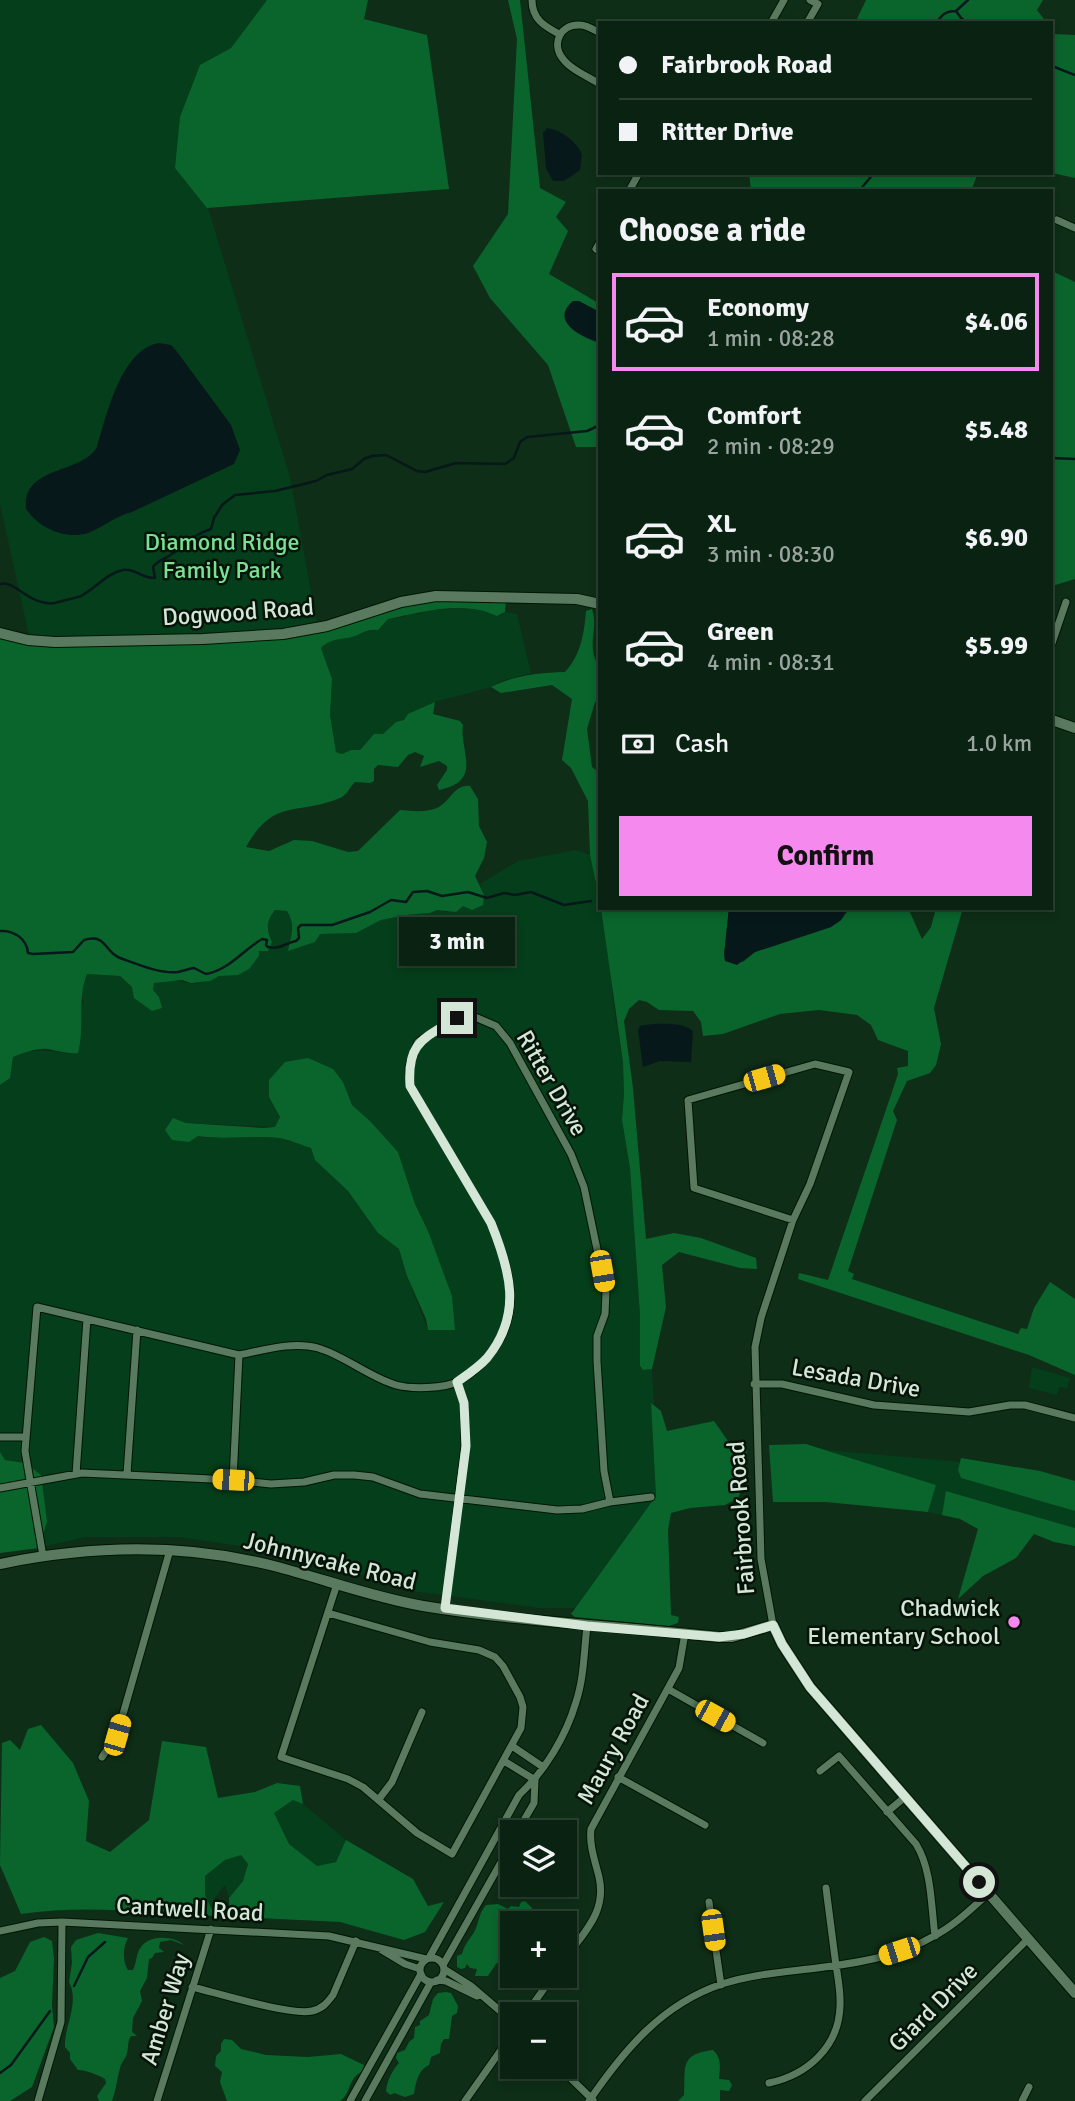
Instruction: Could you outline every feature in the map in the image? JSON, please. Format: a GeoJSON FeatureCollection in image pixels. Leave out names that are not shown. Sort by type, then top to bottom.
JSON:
{"type":"FeatureCollection","features":[{"type":"Feature","properties":{"kind":"street"},"geometry":{"type":"LineString","coordinates":[[532,0],[538,19],[559,34]]}},
{"type":"Feature","properties":{"kind":"street"},"geometry":{"type":"LineString","coordinates":[[772,21],[784,0]]}},
{"type":"Feature","properties":{"kind":"street"},"geometry":{"type":"LineString","coordinates":[[808,21],[818,4],[810,0]]}},
{"type":"Feature","properties":{"kind":"street"},"geometry":{"type":"LineString","coordinates":[[598,32],[578,25],[565,29],[559,34],[557,42],[560,57],[566,63],[598,82]]}},
{"type":"Feature","properties":{"kind":"street"},"geometry":{"type":"LineString","coordinates":[[1057,220],[1075,228]]}},
{"type":"Feature","properties":{"kind":"street","name":"Dogwood Road"},"geometry":{"type":"LineString","coordinates":[[0,634],[55,642],[267,636],[327,626],[401,602],[436,596],[568,599],[598,604]]}},
{"type":"Feature","properties":{"kind":"street"},"geometry":{"type":"LineString","coordinates":[[1053,640],[1066,602]]}},
{"type":"Feature","properties":{"kind":"street"},"geometry":{"type":"LineString","coordinates":[[1053,720],[1075,728]]}},
{"type":"Feature","properties":{"kind":"street","name":"Ritter Drive"},"geometry":{"type":"LineString","coordinates":[[457,1382],[486,1360],[505,1332],[510,1305],[509,1280],[491,1223],[410,1086],[409,1067],[418,1042],[457,1018],[475,1017],[496,1026],[510,1043],[571,1154],[584,1187],[606,1292],[604,1314],[597,1336],[597,1361],[604,1471],[610,1502]]}},
{"type":"Feature","properties":{"kind":"street","name":"Fairbrook Road"},"geometry":{"type":"LineString","coordinates":[[793,1220],[694,1188],[688,1100],[815,1064],[849,1072],[810,1184],[793,1220],[759,1325],[755,1347],[761,1559],[773,1625],[810,1687],[1075,1993]]}},
{"type":"Feature","properties":{"kind":"street"},"geometry":{"type":"LineString","coordinates":[[43,1556],[25,1451],[37,1307],[239,1354],[286,1346],[318,1348],[396,1385],[425,1388],[457,1382],[464,1403],[466,1446],[445,1608]]}},
{"type":"Feature","properties":{"kind":"street"},"geometry":{"type":"LineString","coordinates":[[76,1474],[87,1319]]}},
{"type":"Feature","properties":{"kind":"street"},"geometry":{"type":"LineString","coordinates":[[127,1474],[137,1331]]}},
{"type":"Feature","properties":{"kind":"street"},"geometry":{"type":"LineString","coordinates":[[233,1480],[239,1354]]}},
{"type":"Feature","properties":{"kind":"street","name":"Lesada Drive"},"geometry":{"type":"LineString","coordinates":[[754,1384],[798,1387],[874,1405],[969,1412],[1025,1405],[1075,1418]]}},
{"type":"Feature","properties":{"kind":"street"},"geometry":{"type":"LineString","coordinates":[[0,1437],[26,1437]]}},
{"type":"Feature","properties":{"kind":"street"},"geometry":{"type":"LineString","coordinates":[[0,1488],[76,1474],[127,1474],[271,1484],[304,1482],[334,1475],[354,1475],[373,1477],[420,1494],[557,1510],[582,1509],[651,1497]]}},
{"type":"Feature","properties":{"kind":"street","name":"Johnnycake Road"},"geometry":{"type":"LineString","coordinates":[[0,1563],[103,1549],[170,1550],[216,1555],[273,1566],[390,1599],[587,1626],[732,1637],[773,1625]]}},
{"type":"Feature","properties":{"kind":"street"},"geometry":{"type":"LineString","coordinates":[[102,1757],[117,1735],[170,1550]]}},
{"type":"Feature","properties":{"kind":"street"},"geometry":{"type":"LineString","coordinates":[[328,1613],[430,1642],[479,1650],[495,1657],[520,1697],[523,1707],[521,1728],[452,1854],[417,1833],[379,1799],[348,1779],[281,1757],[337,1584]]}},
{"type":"Feature","properties":{"kind":"street"},"geometry":{"type":"LineString","coordinates":[[350,2101],[519,1795],[535,1780],[559,1741],[577,1701],[587,1626]]}},
{"type":"Feature","properties":{"kind":"street","name":"Maury Road"},"geometry":{"type":"LineString","coordinates":[[577,1942],[594,1919],[601,1902],[601,1886],[591,1844],[591,1829],[668,1689],[682,1659],[685,1633]]}},
{"type":"Feature","properties":{"kind":"street"},"geometry":{"type":"LineString","coordinates":[[668,1689],[763,1743]]}},
{"type":"Feature","properties":{"kind":"street"},"geometry":{"type":"LineString","coordinates":[[379,1799],[391,1782],[422,1712]]}},
{"type":"Feature","properties":{"kind":"street"},"geometry":{"type":"LineString","coordinates":[[512,1746],[543,1766]]}},
{"type":"Feature","properties":{"kind":"street"},"geometry":{"type":"LineString","coordinates":[[820,1771],[839,1756],[921,1853],[927,1873],[935,1936]]}},
{"type":"Feature","properties":{"kind":"street"},"geometry":{"type":"LineString","coordinates":[[504,1761],[535,1780]]}},
{"type":"Feature","properties":{"kind":"street"},"geometry":{"type":"LineString","coordinates":[[618,1777],[705,1825]]}},
{"type":"Feature","properties":{"kind":"street"},"geometry":{"type":"LineString","coordinates":[[524,1820],[534,1803],[535,1780]]}},
{"type":"Feature","properties":{"kind":"street"},"geometry":{"type":"LineString","coordinates":[[887,1812],[905,1797]]}},
{"type":"Feature","properties":{"kind":"street"},"geometry":{"type":"LineString","coordinates":[[365,2101],[434,1981],[441,1977],[443,1967],[500,1864]]}},
{"type":"Feature","properties":{"kind":"street"},"geometry":{"type":"LineString","coordinates":[[769,2083],[785,2079],[808,2066],[832,2038],[840,2009],[826,1888]]}},
{"type":"Feature","properties":{"kind":"street"},"geometry":{"type":"LineString","coordinates":[[571,2079],[591,2100],[623,2054],[652,2024],[685,2001],[721,1984],[881,1957],[935,1936],[989,1893]]}},
{"type":"Feature","properties":{"kind":"street"},"geometry":{"type":"LineString","coordinates":[[709,1902],[721,1984]]}},
{"type":"Feature","properties":{"kind":"street"},"geometry":{"type":"LineString","coordinates":[[38,2101],[61,2022],[62,1922]]}},
{"type":"Feature","properties":{"kind":"street","name":"Cantwell Road"},"geometry":{"type":"LineString","coordinates":[[0,1931],[38,1923],[62,1922],[329,1936],[428,1958]]}},
{"type":"Feature","properties":{"kind":"street","name":"Amber Way"},"geometry":{"type":"LineString","coordinates":[[157,2101],[211,1929]]}},
{"type":"Feature","properties":{"kind":"street","name":"Giard Drive"},"geometry":{"type":"LineString","coordinates":[[865,2101],[1028,1939]]}},
{"type":"Feature","properties":{"kind":"street"},"geometry":{"type":"LineString","coordinates":[[192,1987],[296,2012],[314,2011],[327,2003],[333,1995],[356,1941]]}},
{"type":"Feature","properties":{"kind":"street","name":"Cantwell Road"},"geometry":{"type":"LineString","coordinates":[[377,1947],[420,1971]]}},
{"type":"Feature","properties":{"kind":"street"},"geometry":{"type":"LineString","coordinates":[[428,1958],[438,1959],[443,1967],[471,1986],[500,2012]]}},
{"type":"Feature","properties":{"kind":"street"},"geometry":{"type":"LineString","coordinates":[[420,1971],[424,1979],[446,1981],[481,1997]]}},
{"type":"Feature","properties":{"kind":"street"},"geometry":{"type":"LineString","coordinates":[[465,2101],[500,2051]]}},
{"type":"Feature","properties":{"kind":"street"},"geometry":{"type":"LineString","coordinates":[[1022,2101],[1029,2087]]}},
{"type":"Feature","properties":{"kind":"green space","name":"Diamond Ridge Family Park"},"geometry":{"type":"Polygon","coordinates":[[[0,0],[267,0],[231,48],[200,66],[175,168],[208,208],[290,477],[317,624],[249,633],[64,639],[29,636],[0,504],[0,0]]]}},
{"type":"Feature","properties":{"kind":"green space"},"geometry":{"type":"Polygon","coordinates":[[[267,0],[368,0],[364,19],[427,35],[449,189],[207,208],[175,168],[180,117],[200,65],[231,48],[267,0]]]}},
{"type":"Feature","properties":{"kind":"green space"},"geometry":{"type":"Polygon","coordinates":[[[508,0],[520,0],[540,188],[566,202],[556,217],[568,231],[549,274],[598,303],[598,447],[576,447],[548,365],[490,298],[473,266],[508,214],[517,39],[508,0]]]}},
{"type":"Feature","properties":{"kind":"green space"},"geometry":{"type":"Polygon","coordinates":[[[866,0],[1043,0],[1037,10],[1045,21],[856,21],[866,0]]]}},
{"type":"Feature","properties":{"kind":"green space"},"geometry":{"type":"Polygon","coordinates":[[[1053,31],[1055,34],[1075,35],[1075,178],[1053,173],[1053,31]]]}},
{"type":"Feature","properties":{"kind":"green space"},"geometry":{"type":"Polygon","coordinates":[[[749,175],[977,175],[972,189],[751,189],[749,175]]]}},
{"type":"Feature","properties":{"kind":"green space"},"geometry":{"type":"Polygon","coordinates":[[[1053,271],[1075,282],[1075,579],[1053,586],[1053,271]]]}},
{"type":"Feature","properties":{"kind":"green space"},"geometry":{"type":"Polygon","coordinates":[[[432,600],[506,601],[505,612],[497,616],[471,609],[429,611],[388,619],[378,630],[325,644],[321,648],[332,679],[330,715],[336,752],[342,754],[360,750],[374,734],[383,734],[396,722],[404,720],[408,714],[435,702],[433,714],[460,721],[463,725],[466,764],[461,780],[453,786],[439,790],[437,785],[447,766],[439,761],[420,767],[424,756],[415,752],[408,755],[398,767],[378,765],[374,769],[374,781],[355,782],[340,798],[277,814],[256,831],[246,847],[269,851],[294,840],[312,841],[348,852],[358,851],[400,810],[434,809],[461,787],[470,786],[478,799],[479,826],[487,842],[484,858],[475,876],[484,895],[483,905],[472,910],[463,906],[456,912],[437,910],[381,920],[356,933],[320,934],[315,942],[288,951],[291,921],[287,911],[275,910],[268,925],[272,942],[268,951],[259,951],[259,956],[249,969],[238,975],[219,976],[210,981],[154,983],[153,990],[159,997],[162,1008],[152,1011],[134,998],[132,987],[120,976],[87,974],[82,993],[78,1053],[44,1049],[13,1057],[10,1078],[0,1085],[0,637],[19,642],[333,629],[391,609],[432,600]]]}},
{"type":"Feature","properties":{"kind":"green space"},"geometry":{"type":"Polygon","coordinates":[[[454,607],[485,609],[500,616],[505,612],[517,614],[531,673],[435,702],[383,734],[374,735],[359,750],[342,754],[336,752],[330,714],[332,679],[321,648],[327,642],[374,630],[387,619],[454,607]]]}},
{"type":"Feature","properties":{"kind":"green space"},"geometry":{"type":"Polygon","coordinates":[[[592,609],[594,616],[593,650],[598,665],[598,701],[595,702],[587,729],[592,767],[598,772],[598,893],[590,855],[588,801],[571,768],[562,760],[572,699],[552,685],[501,693],[491,687],[527,675],[565,672],[575,659],[581,644],[586,611],[592,609]]]}},
{"type":"Feature","properties":{"kind":"green space"},"geometry":{"type":"Polygon","coordinates":[[[576,850],[590,855],[598,891],[598,910],[602,910],[607,932],[613,1002],[623,1062],[622,1120],[630,1168],[640,1315],[640,1366],[643,1370],[652,1369],[656,1496],[575,1608],[539,1608],[412,1591],[300,1555],[180,1537],[85,1537],[39,1548],[25,1463],[5,1460],[0,1452],[0,1084],[10,1078],[13,1057],[40,1051],[68,1054],[83,1002],[81,989],[87,974],[119,976],[132,987],[159,997],[153,990],[153,983],[198,983],[240,973],[248,968],[259,950],[272,942],[268,925],[275,910],[287,911],[290,916],[292,930],[289,950],[315,942],[319,934],[356,933],[381,920],[437,910],[447,912],[484,895],[480,884],[518,861],[576,850]],[[343,1082],[269,1097],[280,1118],[275,1127],[186,1123],[173,1118],[197,1136],[280,1138],[312,1148],[315,1160],[348,1191],[378,1233],[399,1249],[428,1330],[455,1330],[452,1296],[415,1204],[398,1152],[352,1105],[343,1082]]]}},
{"type":"Feature","properties":{"kind":"green space"},"geometry":{"type":"Polygon","coordinates":[[[601,910],[729,910],[724,955],[743,962],[755,952],[831,927],[848,910],[909,910],[922,939],[931,927],[935,910],[962,910],[934,1008],[941,1044],[936,1065],[930,1073],[907,1081],[893,1111],[897,1120],[848,1271],[854,1274],[852,1279],[1018,1334],[1021,1328],[1027,1329],[1034,1308],[1050,1282],[1075,1299],[1075,1375],[1029,1355],[798,1279],[799,1273],[828,1280],[898,1074],[897,1068],[908,1066],[908,1051],[878,1040],[871,1025],[857,1015],[819,1010],[780,1014],[723,1034],[703,1036],[701,1022],[693,1011],[659,1010],[639,1000],[629,1009],[624,1021],[633,1088],[646,1239],[674,1233],[701,1238],[756,1258],[757,1269],[740,1268],[679,1252],[662,1265],[666,1307],[652,1369],[643,1370],[640,1366],[640,1315],[630,1168],[622,1120],[623,1062],[601,910]]]}},
{"type":"Feature","properties":{"kind":"green space"},"geometry":{"type":"Polygon","coordinates":[[[308,1058],[333,1069],[343,1082],[352,1105],[398,1152],[415,1204],[452,1296],[455,1330],[428,1330],[399,1249],[378,1233],[348,1191],[315,1160],[311,1148],[270,1137],[198,1136],[189,1142],[172,1140],[165,1130],[173,1118],[186,1123],[275,1127],[280,1117],[269,1097],[269,1080],[285,1062],[308,1058]]]}},
{"type":"Feature","properties":{"kind":"green space"},"geometry":{"type":"Polygon","coordinates":[[[1032,1367],[1070,1378],[1067,1388],[1059,1387],[1057,1395],[1029,1388],[1032,1367]]]}},
{"type":"Feature","properties":{"kind":"green space"},"geometry":{"type":"Polygon","coordinates":[[[651,1403],[661,1411],[667,1431],[714,1421],[728,1441],[740,1442],[747,1449],[743,1487],[738,1498],[725,1505],[690,1508],[671,1513],[668,1530],[671,1615],[679,1617],[678,1623],[669,1626],[575,1617],[571,1614],[656,1496],[651,1403]]]}},
{"type":"Feature","properties":{"kind":"green space"},"geometry":{"type":"Polygon","coordinates":[[[806,1444],[936,1485],[928,1512],[826,1502],[773,1502],[769,1445],[806,1444]]]}},
{"type":"Feature","properties":{"kind":"green space"},"geometry":{"type":"Polygon","coordinates":[[[826,1450],[960,1462],[958,1470],[961,1478],[1075,1511],[1075,1528],[947,1491],[942,1515],[928,1512],[936,1485],[826,1450]]]}},
{"type":"Feature","properties":{"kind":"green space"},"geometry":{"type":"Polygon","coordinates":[[[0,1452],[5,1460],[25,1463],[41,1475],[47,1521],[39,1548],[0,1553],[0,1452]]]}},
{"type":"Feature","properties":{"kind":"green space"},"geometry":{"type":"Polygon","coordinates":[[[961,1458],[1040,1471],[1075,1481],[1075,1511],[961,1478],[958,1470],[961,1458]]]}},
{"type":"Feature","properties":{"kind":"green space"},"geometry":{"type":"Polygon","coordinates":[[[946,1491],[1075,1528],[1075,1546],[1034,1534],[1016,1558],[983,1576],[958,1599],[978,1529],[960,1519],[942,1515],[946,1491]]]}},
{"type":"Feature","properties":{"kind":"green space"},"geometry":{"type":"Polygon","coordinates":[[[41,1725],[73,1763],[89,1801],[86,1841],[110,1852],[149,1820],[162,1741],[206,1747],[218,1798],[255,1792],[277,1783],[300,1786],[303,1804],[293,1800],[274,1813],[289,1844],[317,1866],[336,1862],[346,1840],[413,1879],[428,1906],[444,1902],[425,1932],[404,1940],[340,1922],[240,1917],[229,1911],[229,1898],[243,1881],[248,1864],[241,1855],[225,1860],[205,1876],[205,1895],[215,1916],[94,1909],[21,1914],[0,1865],[2,1743],[10,1740],[20,1750],[28,1729],[41,1725]]]}},
{"type":"Feature","properties":{"kind":"green space"},"geometry":{"type":"Polygon","coordinates":[[[293,1800],[303,1804],[346,1840],[336,1862],[317,1866],[289,1844],[274,1813],[293,1800]]]}},
{"type":"Feature","properties":{"kind":"green space"},"geometry":{"type":"Polygon","coordinates":[[[241,1854],[248,1863],[243,1881],[229,1898],[225,1885],[213,1900],[215,1916],[205,1895],[205,1876],[225,1860],[241,1854]]]}},
{"type":"Feature","properties":{"kind":"green space"},"geometry":{"type":"Polygon","coordinates":[[[525,1901],[532,1911],[500,1911],[500,1961],[488,1976],[475,1976],[477,1969],[470,1968],[467,1964],[465,1968],[457,1967],[457,1956],[462,1954],[486,1905],[498,1904],[508,1909],[511,1906],[519,1907],[521,1902],[525,1901]]]}},
{"type":"Feature","properties":{"kind":"green space"},"geometry":{"type":"Polygon","coordinates":[[[98,1933],[128,1938],[124,1954],[128,1970],[133,1970],[139,1949],[150,1940],[168,1938],[184,1945],[171,1940],[160,1942],[159,1948],[164,1952],[155,1953],[149,1959],[147,1978],[140,1991],[142,2001],[133,2018],[132,2032],[137,2036],[131,2036],[129,2040],[112,2101],[99,2101],[97,2096],[106,2083],[105,2079],[78,2070],[65,2047],[73,1998],[69,1982],[71,1947],[76,1940],[98,1933]]]}},
{"type":"Feature","properties":{"kind":"green space"},"geometry":{"type":"Polygon","coordinates":[[[44,1937],[52,1941],[54,1959],[54,2027],[32,2087],[10,2101],[0,2101],[0,1978],[15,1971],[30,1942],[44,1937]]]}},
{"type":"Feature","properties":{"kind":"green space"},"geometry":{"type":"Polygon","coordinates":[[[438,1993],[451,1993],[458,2006],[457,2013],[452,2016],[449,2039],[444,2039],[440,2053],[431,2057],[429,2065],[420,2073],[414,2094],[405,2097],[394,2093],[390,2095],[386,2091],[390,2076],[399,2063],[397,2053],[405,2050],[414,2038],[415,2027],[429,2015],[433,1999],[438,1993]]]}},
{"type":"Feature","properties":{"kind":"green space"},"geometry":{"type":"Polygon","coordinates":[[[224,2039],[232,2040],[241,2049],[266,2055],[308,2057],[341,2054],[364,2065],[340,2101],[227,2101],[220,2082],[222,2072],[215,2066],[216,2056],[221,2051],[224,2039]]]}},
{"type":"Feature","properties":{"kind":"green space"},"geometry":{"type":"Polygon","coordinates":[[[713,2050],[719,2060],[719,2079],[729,2080],[732,2085],[729,2091],[720,2090],[720,2101],[678,2101],[684,2095],[685,2070],[689,2059],[713,2050]]]}},
{"type":"Feature","properties":{"kind":"shaded area"},"geometry":{"type":"Polygon","coordinates":[[[547,128],[568,137],[582,154],[580,170],[564,181],[553,181],[546,168],[543,133],[547,128]]]}},
{"type":"Feature","properties":{"kind":"shaded area"},"geometry":{"type":"Polygon","coordinates":[[[573,301],[579,301],[598,311],[598,342],[571,328],[564,316],[573,301]]]}},
{"type":"Feature","properties":{"kind":"shaded area"},"geometry":{"type":"Polygon","coordinates":[[[159,343],[171,345],[231,425],[240,450],[234,464],[88,533],[70,535],[45,527],[26,509],[27,495],[33,485],[42,477],[79,462],[97,447],[111,402],[125,371],[146,348],[159,343]]]}},
{"type":"Feature","properties":{"kind":"shaded area"},"geometry":{"type":"Polygon","coordinates":[[[729,910],[847,910],[841,920],[831,927],[755,952],[737,965],[725,961],[729,910]]]}},
{"type":"Feature","properties":{"kind":"shaded area"},"geometry":{"type":"Polygon","coordinates":[[[679,1025],[693,1031],[691,1062],[660,1061],[643,1067],[638,1030],[640,1026],[679,1025]]]}},
{"type":"Feature","properties":{"kind":"waterway"},"geometry":{"type":"LineString","coordinates":[[956,11],[968,0]]}},
{"type":"Feature","properties":{"kind":"waterway"},"geometry":{"type":"LineString","coordinates":[[938,21],[944,14],[956,11],[965,21]]}},
{"type":"Feature","properties":{"kind":"waterway"},"geometry":{"type":"LineString","coordinates":[[1053,66],[1075,75]]}},
{"type":"Feature","properties":{"kind":"waterway"},"geometry":{"type":"LineString","coordinates":[[861,189],[872,175]]}},
{"type":"Feature","properties":{"kind":"waterway"},"geometry":{"type":"LineString","coordinates":[[0,584],[11,585],[38,601],[55,603],[81,596],[112,574],[123,570],[155,578],[153,567],[211,529],[222,505],[235,495],[275,491],[316,481],[327,475],[352,469],[372,456],[386,455],[417,471],[425,472],[456,463],[505,464],[514,458],[520,442],[527,437],[587,431],[598,426]]}},
{"type":"Feature","properties":{"kind":"waterway"},"geometry":{"type":"LineString","coordinates":[[1053,458],[1075,459]]}},
{"type":"Feature","properties":{"kind":"waterway"},"geometry":{"type":"LineString","coordinates":[[0,931],[19,936],[28,953],[73,952],[84,940],[97,939],[120,958],[148,968],[163,972],[194,968],[206,974],[229,964],[262,939],[267,940],[268,947],[279,947],[296,941],[301,925],[332,925],[370,912],[391,900],[406,902],[413,892],[427,891],[442,896],[468,892],[487,898],[504,893],[515,895],[531,892],[564,905],[591,901]]}},
{"type":"Feature","properties":{"kind":"waterway"},"geometry":{"type":"LineString","coordinates":[[74,1986],[88,1957],[105,1942]]}},
{"type":"Feature","properties":{"kind":"waterway"},"geometry":{"type":"LineString","coordinates":[[0,2073],[11,2065],[50,2011]]}},
{"type":"Feature","properties":{"kind":"place","name":"Chadwick Elementary School"},"geometry":{"type":"Point","coordinates":[1014,1622]}},
{"type":"Feature","properties":{"kind":"route"},"geometry":{"type":"LineString","coordinates":[[457,1018],[418,1042],[409,1067],[410,1086],[491,1223],[509,1280],[510,1305],[505,1332],[486,1360],[457,1382],[464,1403],[466,1446],[445,1608],[587,1626],[719,1637],[732,1637],[773,1625],[795,1666],[810,1687],[979,1882]]}}]}
